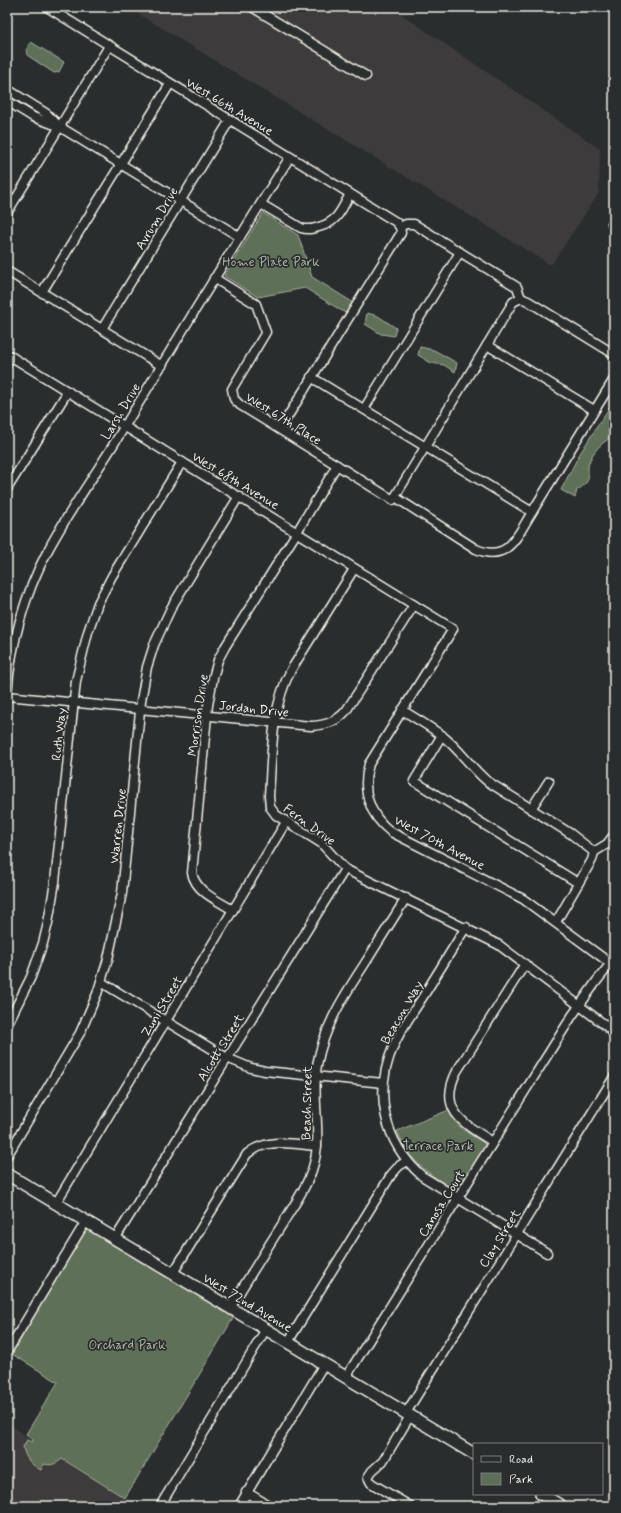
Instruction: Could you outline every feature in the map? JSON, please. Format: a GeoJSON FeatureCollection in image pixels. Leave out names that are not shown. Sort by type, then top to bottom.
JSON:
{"type":"FeatureCollection","features":[{"type":"Feature","properties":{"kind":"main road","name":"West 72nd Avenue"},"geometry":{"type":"LineString","coordinates":[[7,1174],[473,1453]]}},
{"type":"Feature","properties":{"kind":"main road"},"geometry":{"type":"LineString","coordinates":[[544,1500],[561,1506]]}},
{"type":"Feature","properties":{"kind":"street","name":"West 66th Avenue"},"geometry":{"type":"LineString","coordinates":[[47,7],[396,222],[400,227]]}},
{"type":"Feature","properties":{"kind":"street"},"geometry":{"type":"LineString","coordinates":[[252,7],[366,76]]}},
{"type":"Feature","properties":{"kind":"street"},"geometry":{"type":"LineString","coordinates":[[7,213],[109,46]]}},
{"type":"Feature","properties":{"kind":"street"},"geometry":{"type":"LineString","coordinates":[[42,292],[170,84]]}},
{"type":"Feature","properties":{"kind":"street"},"geometry":{"type":"LineString","coordinates":[[7,89],[47,114],[60,126],[240,237]]}},
{"type":"Feature","properties":{"kind":"street"},"geometry":{"type":"LineString","coordinates":[[7,101],[33,117],[60,126]]}},
{"type":"Feature","properties":{"kind":"street","name":"Avrum Drive"},"geometry":{"type":"LineString","coordinates":[[102,329],[230,120]]}},
{"type":"Feature","properties":{"kind":"street","name":"Larsh Drive"},"geometry":{"type":"LineString","coordinates":[[7,695],[12,655],[18,630],[38,571],[57,535],[162,366],[214,278],[290,157]]}},
{"type":"Feature","properties":{"kind":"street"},"geometry":{"type":"LineString","coordinates":[[260,204],[301,228],[308,230],[330,224],[336,218],[350,194]]}},
{"type":"Feature","properties":{"kind":"street"},"geometry":{"type":"LineString","coordinates":[[280,429],[401,233],[400,227],[406,224],[414,224],[516,287],[517,300],[487,345],[394,498]]}},
{"type":"Feature","properties":{"kind":"street"},"geometry":{"type":"LineString","coordinates":[[364,409],[460,252]]}},
{"type":"Feature","properties":{"kind":"street"},"geometry":{"type":"LineString","coordinates":[[7,271],[162,366]]}},
{"type":"Feature","properties":{"kind":"street","name":"West 67th Place"},"geometry":{"type":"LineString","coordinates":[[214,278],[256,304],[266,332],[232,389],[234,400],[240,406],[483,552],[493,554],[502,552],[512,544],[614,379]]}},
{"type":"Feature","properties":{"kind":"street"},"geometry":{"type":"LineString","coordinates":[[517,300],[528,301],[614,354]]}},
{"type":"Feature","properties":{"kind":"street"},"geometry":{"type":"LineString","coordinates":[[487,345],[594,410]]}},
{"type":"Feature","properties":{"kind":"street","name":"West 68th Avenue"},"geometry":{"type":"LineString","coordinates":[[8,358],[68,391],[297,532],[354,569],[453,628]]}},
{"type":"Feature","properties":{"kind":"street"},"geometry":{"type":"LineString","coordinates":[[311,377],[532,512]]}},
{"type":"Feature","properties":{"kind":"street"},"geometry":{"type":"LineString","coordinates":[[7,489],[68,391]]}},
{"type":"Feature","properties":{"kind":"street","name":"Ruth Way"},"geometry":{"type":"LineString","coordinates":[[7,1025],[31,977],[43,943],[48,923],[55,882],[76,681],[83,648],[98,604],[112,576],[182,462]]}},
{"type":"Feature","properties":{"kind":"street","name":"Morrison Drive"},"geometry":{"type":"LineString","coordinates":[[233,910],[202,891],[196,885],[192,873],[213,678],[223,650],[236,627],[297,532],[337,465]]}},
{"type":"Feature","properties":{"kind":"street","name":"Warren Drive"},"geometry":{"type":"LineString","coordinates":[[7,1156],[70,1051],[89,1014],[101,982],[114,936],[122,893],[140,709],[147,667],[162,624],[239,496]]}},
{"type":"Feature","properties":{"kind":"street","name":"Fern Drive"},"geometry":{"type":"LineString","coordinates":[[354,569],[288,676],[280,698],[268,796],[272,811],[286,822],[321,844],[345,869],[500,945],[579,1006]]}},
{"type":"Feature","properties":{"kind":"street","name":"Jordan Drive"},"geometry":{"type":"LineString","coordinates":[[7,695],[319,726],[338,719],[349,707],[414,605]]}},
{"type":"Feature","properties":{"kind":"street","name":"West 70th Avenue"},"geometry":{"type":"LineString","coordinates":[[453,628],[374,754],[368,770],[366,786],[368,800],[376,817],[391,832],[507,890],[534,906],[613,964]]}},
{"type":"Feature","properties":{"kind":"street"},"geometry":{"type":"LineString","coordinates":[[402,710],[442,735],[460,752],[476,772],[501,791],[571,834],[594,852]]}},
{"type":"Feature","properties":{"kind":"street"},"geometry":{"type":"LineString","coordinates":[[442,735],[414,781],[578,883]]}},
{"type":"Feature","properties":{"kind":"street"},"geometry":{"type":"LineString","coordinates":[[531,809],[549,782]]}},
{"type":"Feature","properties":{"kind":"street","name":"Zuni Street"},"geometry":{"type":"LineString","coordinates":[[56,1203],[286,822]]}},
{"type":"Feature","properties":{"kind":"street"},"geometry":{"type":"LineString","coordinates":[[556,922],[592,860],[594,852],[607,844],[614,834]]}},
{"type":"Feature","properties":{"kind":"street","name":"Alcott Street"},"geometry":{"type":"LineString","coordinates":[[115,1239],[345,869]]}},
{"type":"Feature","properties":{"kind":"street","name":"Beach Street"},"geometry":{"type":"LineString","coordinates":[[230,1308],[302,1192],[312,1171],[318,1146],[315,1099],[316,1077],[319,1054],[326,1033],[337,1008],[406,898]]}},
{"type":"Feature","properties":{"kind":"street","name":"Beacon Way"},"geometry":{"type":"LineString","coordinates":[[466,927],[394,1044],[386,1067],[383,1083],[383,1106],[386,1120],[397,1145],[407,1160],[422,1176],[547,1253]]}},
{"type":"Feature","properties":{"kind":"street"},"geometry":{"type":"LineString","coordinates":[[493,1142],[467,1126],[459,1118],[451,1102],[451,1085],[457,1071],[525,964]]}},
{"type":"Feature","properties":{"kind":"street","name":"Canosa Court"},"geometry":{"type":"LineString","coordinates":[[346,1377],[457,1198],[579,1006],[596,982],[613,964]]}},
{"type":"Feature","properties":{"kind":"street"},"geometry":{"type":"LineString","coordinates":[[101,982],[227,1058],[240,1064],[257,1070],[383,1083]]}},
{"type":"Feature","properties":{"kind":"street"},"geometry":{"type":"LineString","coordinates":[[579,1006],[605,1025],[614,1034]]}},
{"type":"Feature","properties":{"kind":"street","name":"Clay Street"},"geometry":{"type":"LineString","coordinates":[[410,1506],[371,1483],[368,1477],[383,1461],[408,1415],[516,1234],[614,1077]]}},
{"type":"Feature","properties":{"kind":"street"},"geometry":{"type":"LineString","coordinates":[[173,1273],[247,1154],[260,1145],[273,1142],[318,1146]]}},
{"type":"Feature","properties":{"kind":"street"},"geometry":{"type":"LineString","coordinates":[[288,1342],[388,1180],[399,1166],[407,1160]]}},
{"type":"Feature","properties":{"kind":"street"},"geometry":{"type":"LineString","coordinates":[[7,1352],[86,1221]]}},
{"type":"Feature","properties":{"kind":"street"},"geometry":{"type":"LineString","coordinates":[[160,1506],[266,1329]]}},
{"type":"Feature","properties":{"kind":"street"},"geometry":{"type":"LineString","coordinates":[[239,1506],[324,1364]]}},
{"type":"Feature","properties":{"kind":"street"},"geometry":{"type":"LineString","coordinates":[[246,1492],[270,1506]]}},
{"type":"Feature","properties":{"kind":"shaded area"},"geometry":{"type":"Polygon","coordinates":[[[127,7],[391,7],[600,149],[599,193],[551,265],[127,7]]]}},
{"type":"Feature","properties":{"kind":"shaded area"},"geometry":{"type":"Polygon","coordinates":[[[7,1423],[62,1460],[125,1498],[121,1506],[7,1506],[7,1423]]]}},
{"type":"Feature","properties":{"kind":"green space"},"geometry":{"type":"Polygon","coordinates":[[[31,42],[64,62],[59,72],[54,73],[27,55],[26,50],[31,42]]]}},
{"type":"Feature","properties":{"kind":"green space","name":"Home Plate Park"},"geometry":{"type":"Polygon","coordinates":[[[263,213],[298,235],[312,277],[357,305],[350,316],[305,288],[258,297],[224,276],[263,213]]]}},
{"type":"Feature","properties":{"kind":"green space"},"geometry":{"type":"Polygon","coordinates":[[[367,313],[378,316],[396,328],[394,336],[381,334],[365,324],[367,313]]]}},
{"type":"Feature","properties":{"kind":"green space"},"geometry":{"type":"Polygon","coordinates":[[[420,347],[434,350],[457,363],[455,372],[444,365],[431,363],[418,355],[420,347]]]}},
{"type":"Feature","properties":{"kind":"green space"},"geometry":{"type":"Polygon","coordinates":[[[614,400],[614,435],[594,452],[588,465],[588,479],[583,486],[577,490],[575,498],[561,490],[579,455],[614,400]]]}},
{"type":"Feature","properties":{"kind":"green space","name":"Terrace Park"},"geometry":{"type":"Polygon","coordinates":[[[449,1110],[451,1116],[459,1126],[484,1143],[485,1147],[458,1189],[454,1190],[420,1166],[408,1151],[397,1131],[449,1110]]]}},
{"type":"Feature","properties":{"kind":"green space","name":"Orchard Park"},"geometry":{"type":"Polygon","coordinates":[[[88,1230],[234,1317],[125,1498],[62,1459],[53,1464],[44,1464],[41,1470],[29,1461],[25,1455],[23,1447],[27,1440],[32,1442],[33,1439],[26,1434],[58,1382],[12,1354],[83,1232],[88,1230]]]}},
{"type":"Feature","properties":{"kind":"waterway"},"geometry":{"type":"LineString","coordinates":[[614,211],[607,223],[614,242]]}}]}
